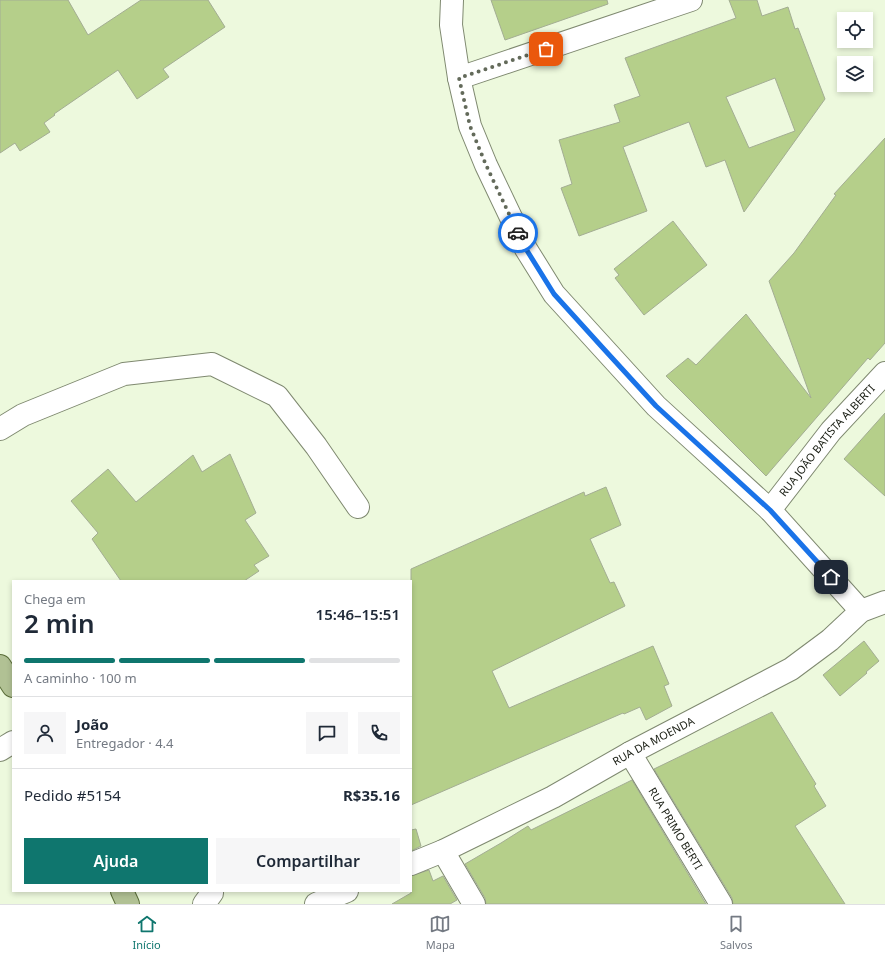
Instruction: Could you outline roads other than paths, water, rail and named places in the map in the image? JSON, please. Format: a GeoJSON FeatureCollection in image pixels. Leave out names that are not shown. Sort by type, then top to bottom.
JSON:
{"type":"FeatureCollection","features":[{"type":"Feature","properties":{"kind":"main road"},"geometry":{"type":"LineString","coordinates":[[0,666],[12,684]]}},
{"type":"Feature","properties":{"kind":"main road"},"geometry":{"type":"LineString","coordinates":[[122,892],[128,904]]}},
{"type":"Feature","properties":{"kind":"street"},"geometry":{"type":"LineString","coordinates":[[452,0],[452,25],[459,78],[470,126],[486,165],[526,249],[554,294],[656,406],[770,510],[862,611]]}},
{"type":"Feature","properties":{"kind":"street"},"geometry":{"type":"LineString","coordinates":[[459,78],[692,0]]}},
{"type":"Feature","properties":{"kind":"street"},"geometry":{"type":"LineString","coordinates":[[0,429],[23,415],[124,374],[212,364],[277,396],[316,446],[358,507]]}},
{"type":"Feature","properties":{"kind":"street","name":"RUA JOÃO BATISTA ALBERTI"},"geometry":{"type":"LineString","coordinates":[[770,510],[831,431],[885,373]]}},
{"type":"Feature","properties":{"kind":"street","name":"RUA DA MOENDA"},"geometry":{"type":"LineString","coordinates":[[412,864],[443,851],[553,797],[630,753],[791,669],[830,640],[862,611],[885,602]]}},
{"type":"Feature","properties":{"kind":"street"},"geometry":{"type":"LineString","coordinates":[[0,750],[12,743]]}},
{"type":"Feature","properties":{"kind":"street","name":"RUA PRIMO BERTI"},"geometry":{"type":"LineString","coordinates":[[630,753],[721,904]]}},
{"type":"Feature","properties":{"kind":"street"},"geometry":{"type":"LineString","coordinates":[[443,851],[474,904]]}},
{"type":"Feature","properties":{"kind":"street"},"geometry":{"type":"LineString","coordinates":[[316,904],[345,892]]}}]}
